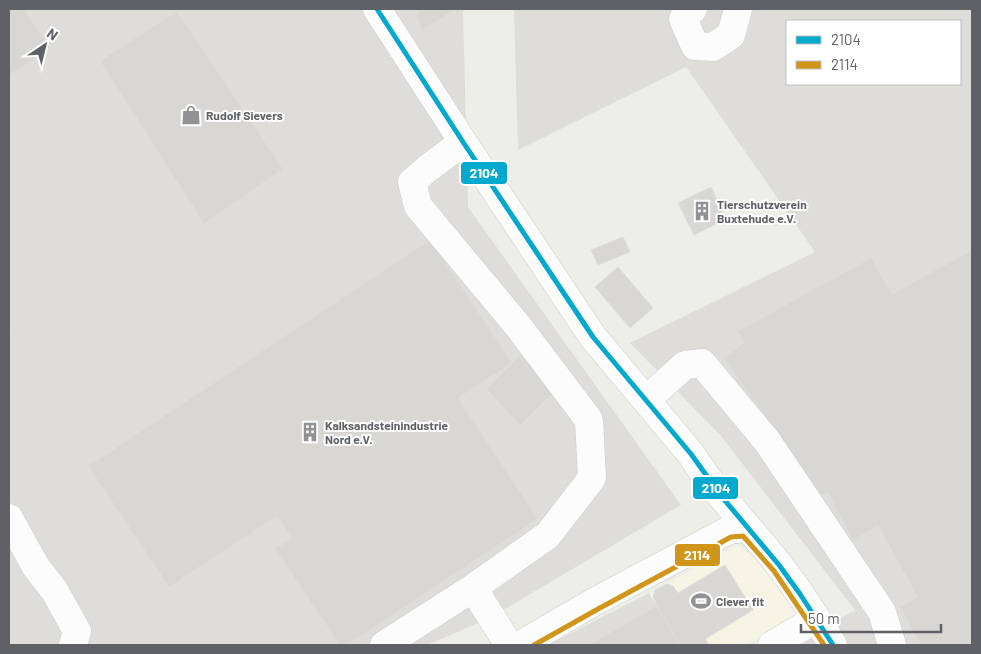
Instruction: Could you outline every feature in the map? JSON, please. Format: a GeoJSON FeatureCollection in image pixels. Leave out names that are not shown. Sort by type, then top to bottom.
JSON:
{"type":"FeatureCollection","features":[{"type":"Feature","properties":{"kind":"street"},"geometry":{"type":"LineString","coordinates":[[377,9],[593,337],[691,454],[746,528],[780,566],[832,645]]}},
{"type":"Feature","properties":{"kind":"street"},"geometry":{"type":"LineString","coordinates":[[694,9],[684,19],[695,46],[713,47],[731,35],[738,9]]}},
{"type":"Feature","properties":{"kind":"street"},"geometry":{"type":"LineString","coordinates":[[384,645],[473,588],[548,535],[592,478],[589,420],[518,326],[418,206],[412,182],[426,169],[463,142]]}},
{"type":"Feature","properties":{"kind":"street"},"geometry":{"type":"LineString","coordinates":[[646,400],[685,365],[702,363],[773,449],[882,612],[892,645]]}},
{"type":"Feature","properties":{"kind":"street"},"geometry":{"type":"LineString","coordinates":[[9,518],[36,567],[54,590],[77,631],[73,645]]}},
{"type":"Feature","properties":{"kind":"street"},"geometry":{"type":"LineString","coordinates":[[520,645],[594,602],[729,530],[746,528]]}},
{"type":"Feature","properties":{"kind":"street"},"geometry":{"type":"LineString","coordinates":[[473,588],[509,645]]}},
{"type":"Feature","properties":{"kind":"street"},"geometry":{"type":"LineString","coordinates":[[772,645],[816,619]]}},
{"type":"Feature","properties":{"kind":"shaded area"},"geometry":{"type":"Polygon","coordinates":[[[9,9],[463,9],[468,207],[681,505],[488,619],[427,645],[9,645],[9,334],[11,332],[9,328],[9,9]]]}},
{"type":"Feature","properties":{"kind":"shaded area"},"geometry":{"type":"Polygon","coordinates":[[[514,9],[972,9],[972,645],[794,645],[855,610],[721,436],[630,343],[815,252],[686,67],[518,150],[514,9]]]}},
{"type":"Feature","properties":{"kind":"shaded area"},"geometry":{"type":"Polygon","coordinates":[[[737,545],[778,575],[801,612],[746,645],[680,645],[649,593],[737,545]]]}},
{"type":"Feature","properties":{"kind":"shaded area"},"geometry":{"type":"Polygon","coordinates":[[[649,593],[680,645],[548,645],[649,593]]]}},
{"type":"Feature","properties":{"kind":"building"},"geometry":{"type":"Polygon","coordinates":[[[9,9],[24,9],[50,48],[9,75],[9,9]]]}},
{"type":"Feature","properties":{"kind":"building"},"geometry":{"type":"Polygon","coordinates":[[[416,9],[455,9],[423,30],[415,16],[419,13],[416,9]]]}},
{"type":"Feature","properties":{"kind":"building","name":"Rudolf Sievers"},"geometry":{"type":"Polygon","coordinates":[[[177,11],[283,169],[204,224],[100,61],[177,11]]]}},
{"type":"Feature","properties":{"kind":"building","name":"Tierschutzverein Buxtehude e.V."},"geometry":{"type":"Polygon","coordinates":[[[711,187],[726,219],[694,235],[678,203],[711,187]]]}},
{"type":"Feature","properties":{"kind":"building"},"geometry":{"type":"Polygon","coordinates":[[[623,237],[630,252],[598,265],[591,250],[623,237]]]}},
{"type":"Feature","properties":{"kind":"building","name":"Kalksandsteinindustrie Nord e.V."},"geometry":{"type":"Polygon","coordinates":[[[430,240],[512,363],[458,398],[538,519],[347,645],[340,645],[275,549],[292,538],[277,516],[169,587],[88,466],[430,240]]]}},
{"type":"Feature","properties":{"kind":"building"},"geometry":{"type":"Polygon","coordinates":[[[972,250],[972,645],[921,645],[900,607],[918,597],[878,526],[853,540],[827,492],[822,496],[724,359],[745,342],[738,331],[871,258],[892,294],[972,250]]]}},
{"type":"Feature","properties":{"kind":"building"},"geometry":{"type":"Polygon","coordinates":[[[618,267],[653,308],[630,328],[595,287],[618,267]]]}},
{"type":"Feature","properties":{"kind":"building"},"geometry":{"type":"Polygon","coordinates":[[[520,355],[556,390],[521,425],[486,389],[520,355]]]}},
{"type":"Feature","properties":{"kind":"building","name":"Clever fit"},"geometry":{"type":"Polygon","coordinates":[[[725,565],[753,610],[705,639],[708,643],[704,645],[680,645],[657,606],[653,597],[655,590],[667,584],[673,586],[678,593],[725,565]]]}},
{"type":"Feature","properties":{"kind":"building"},"geometry":{"type":"Polygon","coordinates":[[[657,606],[680,645],[589,645],[657,606]]]}},
{"type":"Feature","properties":{"kind":"transit line","name":"2104"},"geometry":{"type":"LineString","coordinates":[[377,9],[593,337],[691,454],[722,497],[779,565],[833,645]]}},
{"type":"Feature","properties":{"kind":"transit line","name":"2114"},"geometry":{"type":"LineString","coordinates":[[534,645],[731,537],[743,536],[774,571],[824,645]]}},
{"type":"Feature","properties":{"kind":"place","name":"Rudolf Sievers"},"geometry":{"type":"Point","coordinates":[191,115]}},
{"type":"Feature","properties":{"kind":"place","name":"Tierschutzverein Buxtehude e.V."},"geometry":{"type":"Point","coordinates":[702,211]}},
{"type":"Feature","properties":{"kind":"place","name":"Kalksandsteinindustrie Nord e.V."},"geometry":{"type":"Point","coordinates":[310,432]}},
{"type":"Feature","properties":{"kind":"place","name":"Clever fit"},"geometry":{"type":"Point","coordinates":[701,601]}}]}
